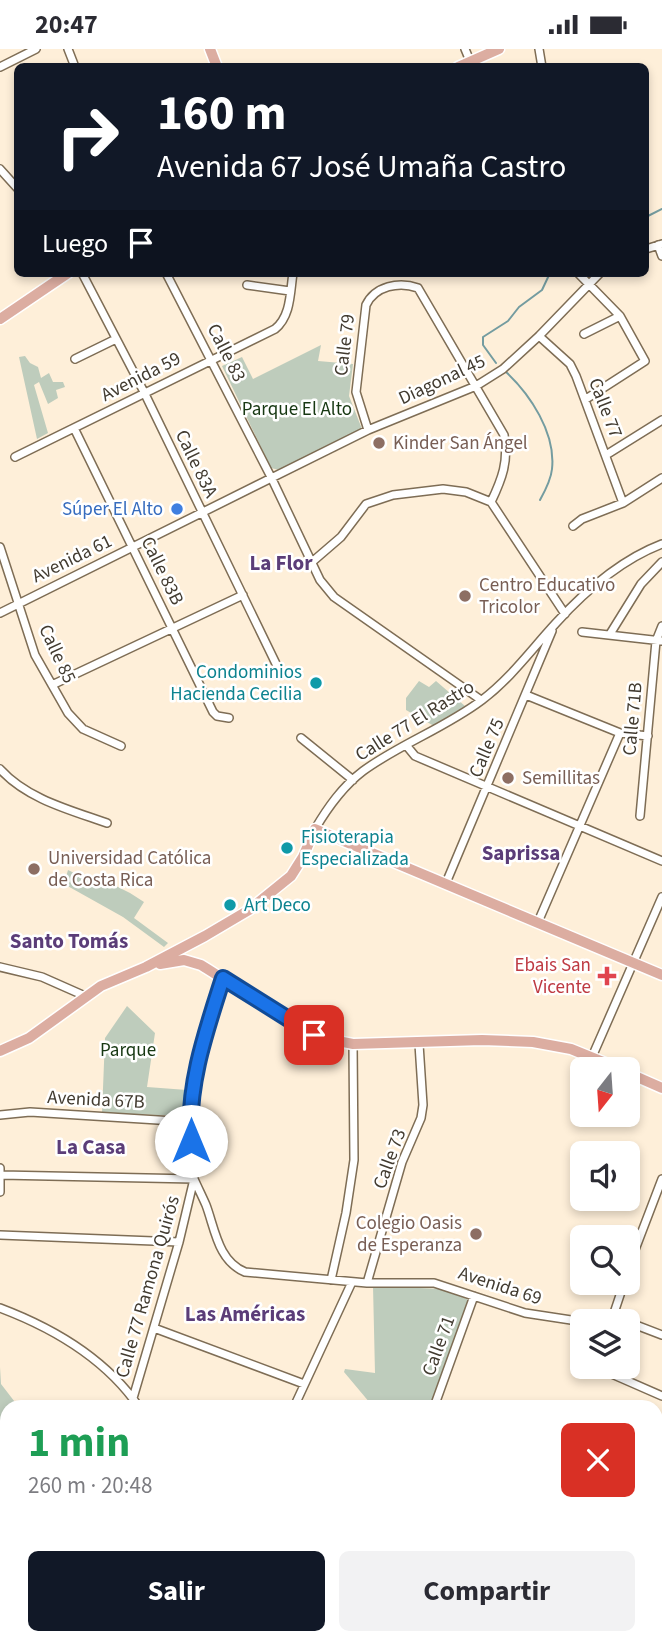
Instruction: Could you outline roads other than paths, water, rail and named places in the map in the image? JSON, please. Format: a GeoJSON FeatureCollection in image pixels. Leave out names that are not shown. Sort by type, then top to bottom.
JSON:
{"type":"FeatureCollection","features":[{"type":"Feature","properties":{"kind":"main road"},"geometry":{"type":"LineString","coordinates":[[475,62],[499,49]]}},
{"type":"Feature","properties":{"kind":"main road"},"geometry":{"type":"LineString","coordinates":[[0,319],[62,277]]}},
{"type":"Feature","properties":{"kind":"main road"},"geometry":{"type":"LineString","coordinates":[[0,1051],[29,1038],[101,986],[146,967],[242,915],[291,876],[315,829],[662,975]]}},
{"type":"Feature","properties":{"kind":"main road"},"geometry":{"type":"LineString","coordinates":[[201,965],[195,953],[199,940],[205,936]]}},
{"type":"Feature","properties":{"kind":"main road"},"geometry":{"type":"LineString","coordinates":[[146,967],[184,960],[201,965],[302,1029],[334,1042],[353,1045],[482,1040],[533,1042],[571,1049],[592,1057]]}},
{"type":"Feature","properties":{"kind":"main road"},"geometry":{"type":"LineString","coordinates":[[640,1078],[662,1088]]}},
{"type":"Feature","properties":{"kind":"street"},"geometry":{"type":"LineString","coordinates":[[0,67],[36,49]]}},
{"type":"Feature","properties":{"kind":"street"},"geometry":{"type":"LineString","coordinates":[[465,49],[475,62]]}},
{"type":"Feature","properties":{"kind":"street"},"geometry":{"type":"LineString","coordinates":[[0,169],[14,185]]}},
{"type":"Feature","properties":{"kind":"street"},"geometry":{"type":"LineString","coordinates":[[660,245],[662,256]]}},
{"type":"Feature","properties":{"kind":"street","name":"Calle 83A"},"geometry":{"type":"LineString","coordinates":[[84,277],[144,392],[279,670]]}},
{"type":"Feature","properties":{"kind":"street","name":"Calle 83"},"geometry":{"type":"LineString","coordinates":[[168,277],[212,359],[312,562]]}},
{"type":"Feature","properties":{"kind":"street"},"geometry":{"type":"LineString","coordinates":[[247,285],[290,291],[292,277]]}},
{"type":"Feature","properties":{"kind":"street"},"geometry":{"type":"LineString","coordinates":[[581,277],[620,316],[646,361],[586,399]]}},
{"type":"Feature","properties":{"kind":"street","name":"Diagonal 45"},"geometry":{"type":"LineString","coordinates":[[272,479],[368,430],[476,386],[503,369],[596,277]]}},
{"type":"Feature","properties":{"kind":"street","name":"Calle 79"},"geometry":{"type":"LineString","coordinates":[[368,430],[356,392],[366,305],[371,295],[383,289],[405,283],[418,288],[476,386]]}},
{"type":"Feature","properties":{"kind":"street","name":"Avenida 59"},"geometry":{"type":"LineString","coordinates":[[15,457],[281,325],[287,313],[290,291]]}},
{"type":"Feature","properties":{"kind":"street"},"geometry":{"type":"LineString","coordinates":[[584,334],[620,316]]}},
{"type":"Feature","properties":{"kind":"street","name":"Calle 77"},"geometry":{"type":"LineString","coordinates":[[539,336],[570,364],[586,399],[623,503]]}},
{"type":"Feature","properties":{"kind":"street"},"geometry":{"type":"LineString","coordinates":[[75,359],[116,339]]}},
{"type":"Feature","properties":{"kind":"street"},"geometry":{"type":"LineString","coordinates":[[476,386],[496,418],[504,435],[507,451],[506,468],[491,502]]}},
{"type":"Feature","properties":{"kind":"street"},"geometry":{"type":"LineString","coordinates":[[606,455],[662,420]]}},
{"type":"Feature","properties":{"kind":"street","name":"Calle 83B"},"geometry":{"type":"LineString","coordinates":[[74,428],[213,712],[217,716],[229,718]]}},
{"type":"Feature","properties":{"kind":"street"},"geometry":{"type":"LineString","coordinates":[[573,526],[582,519],[623,503],[662,478]]}},
{"type":"Feature","properties":{"kind":"street","name":"Avenida 61"},"geometry":{"type":"LineString","coordinates":[[0,613],[272,479]]}},
{"type":"Feature","properties":{"kind":"street"},"geometry":{"type":"LineString","coordinates":[[481,701],[334,597],[320,580],[312,562],[341,537],[366,504],[393,495],[443,489],[466,492],[491,502],[565,614]]}},
{"type":"Feature","properties":{"kind":"street","name":"Calle 77 El Rastro"},"geometry":{"type":"LineString","coordinates":[[315,829],[330,803],[362,772],[481,701],[516,670],[555,624],[600,581],[628,560],[662,544]]}},
{"type":"Feature","properties":{"kind":"street","name":"Calle 85"},"geometry":{"type":"LineString","coordinates":[[0,547],[35,655],[68,713],[83,729],[121,746]]}},
{"type":"Feature","properties":{"kind":"street"},"geometry":{"type":"LineString","coordinates":[[610,634],[641,584],[662,562]]}},
{"type":"Feature","properties":{"kind":"street"},"geometry":{"type":"LineString","coordinates":[[52,685],[243,595]]}},
{"type":"Feature","properties":{"kind":"street","name":"Calle 75"},"geometry":{"type":"LineString","coordinates":[[446,883],[555,624]]}},
{"type":"Feature","properties":{"kind":"street","name":"Calle 71B"},"geometry":{"type":"LineString","coordinates":[[640,816],[662,626]]}},
{"type":"Feature","properties":{"kind":"street"},"geometry":{"type":"LineString","coordinates":[[582,632],[659,641]]}},
{"type":"Feature","properties":{"kind":"street"},"geometry":{"type":"LineString","coordinates":[[526,695],[620,733],[648,736]]}},
{"type":"Feature","properties":{"kind":"street"},"geometry":{"type":"LineString","coordinates":[[538,922],[620,733]]}},
{"type":"Feature","properties":{"kind":"street"},"geometry":{"type":"LineString","coordinates":[[301,738],[353,780]]}},
{"type":"Feature","properties":{"kind":"street"},"geometry":{"type":"LineString","coordinates":[[406,745],[415,756],[662,860]]}},
{"type":"Feature","properties":{"kind":"street"},"geometry":{"type":"LineString","coordinates":[[0,769],[40,798],[107,823]]}},
{"type":"Feature","properties":{"kind":"street"},"geometry":{"type":"LineString","coordinates":[[592,1057],[662,897]]}},
{"type":"Feature","properties":{"kind":"street"},"geometry":{"type":"LineString","coordinates":[[0,967],[42,977],[85,996]]}},
{"type":"Feature","properties":{"kind":"street","name":"Calle 77 Ramona Quirós"},"geometry":{"type":"LineString","coordinates":[[133,1398],[179,1241],[194,1179],[190,1122],[194,1078],[223,978]]}},
{"type":"Feature","properties":{"kind":"street","name":"Calle 73"},"geometry":{"type":"LineString","coordinates":[[367,1283],[402,1162],[421,1118],[423,1105],[419,1044]]}},
{"type":"Feature","properties":{"kind":"street"},"geometry":{"type":"LineString","coordinates":[[331,1280],[346,1213],[354,1160],[353,1045]]}},
{"type":"Feature","properties":{"kind":"street","name":"Avenida 67B"},"geometry":{"type":"LineString","coordinates":[[0,1115],[30,1112],[190,1122]]}},
{"type":"Feature","properties":{"kind":"street"},"geometry":{"type":"LineString","coordinates":[[0,1192],[1,1172],[194,1179]]}},
{"type":"Feature","properties":{"kind":"street","name":"Avenida 69"},"geometry":{"type":"LineString","coordinates":[[194,1179],[222,1251],[237,1269],[245,1272],[367,1283],[434,1283],[526,1313],[570,1319]]}},
{"type":"Feature","properties":{"kind":"street"},"geometry":{"type":"LineString","coordinates":[[640,1237],[662,1179]]}},
{"type":"Feature","properties":{"kind":"street"},"geometry":{"type":"LineString","coordinates":[[0,1235],[179,1241]]}},
{"type":"Feature","properties":{"kind":"street"},"geometry":{"type":"LineString","coordinates":[[297,1400],[352,1282]]}},
{"type":"Feature","properties":{"kind":"street","name":"Calle 71"},"geometry":{"type":"LineString","coordinates":[[437,1400],[474,1296]]}},
{"type":"Feature","properties":{"kind":"street"},"geometry":{"type":"LineString","coordinates":[[0,1308],[33,1322],[74,1345],[104,1369],[133,1398]]}},
{"type":"Feature","properties":{"kind":"street","name":"Avenida 69"},"geometry":{"type":"LineString","coordinates":[[640,1327],[662,1335]]}},
{"type":"Feature","properties":{"kind":"street"},"geometry":{"type":"LineString","coordinates":[[154,1328],[304,1384]]}},
{"type":"Feature","properties":{"kind":"street"},"geometry":{"type":"LineString","coordinates":[[623,1379],[662,1396]]}},
{"type":"Feature","properties":{"kind":"waterway"},"geometry":{"type":"LineString","coordinates":[[649,216],[662,209]]}},
{"type":"Feature","properties":{"kind":"waterway"},"geometry":{"type":"LineString","coordinates":[[496,363],[483,345],[483,337],[508,321],[519,307],[542,290],[548,277]]}},
{"type":"Feature","properties":{"kind":"waterway"},"geometry":{"type":"LineString","coordinates":[[505,371],[532,403],[550,442],[551,473],[540,500]]}},
{"type":"Feature","properties":{"kind":"place","name":"Kinder San Ángel"},"geometry":{"type":"Point","coordinates":[379,443]}},
{"type":"Feature","properties":{"kind":"place","name":"Súper El Alto"},"geometry":{"type":"Point","coordinates":[177,509]}},
{"type":"Feature","properties":{"kind":"place","name":"Centro Educativo Tricolor"},"geometry":{"type":"Point","coordinates":[465,596]}},
{"type":"Feature","properties":{"kind":"place","name":"Condominios Hacienda Cecilia"},"geometry":{"type":"Point","coordinates":[316,683]}},
{"type":"Feature","properties":{"kind":"place","name":"Semillitas"},"geometry":{"type":"Point","coordinates":[508,778]}},
{"type":"Feature","properties":{"kind":"place","name":"Fisioterapia Especializada"},"geometry":{"type":"Point","coordinates":[287,848]}},
{"type":"Feature","properties":{"kind":"place","name":"Universidad Católica de Costa Rica"},"geometry":{"type":"Point","coordinates":[34,869]}},
{"type":"Feature","properties":{"kind":"place","name":"Art Deco"},"geometry":{"type":"Point","coordinates":[230,905]}},
{"type":"Feature","properties":{"kind":"place","name":"Ebais San Vicente"},"geometry":{"type":"Point","coordinates":[607,976]}},
{"type":"Feature","properties":{"kind":"place","name":"Colegio Oasis de Esperanza"},"geometry":{"type":"Point","coordinates":[476,1234]}},
{"type":"Feature","properties":{"kind":"district","name":"La Flor"},"geometry":{"type":"Point","coordinates":[281,563]}},
{"type":"Feature","properties":{"kind":"district","name":"Saprissa"},"geometry":{"type":"Point","coordinates":[521,853]}},
{"type":"Feature","properties":{"kind":"district","name":"Santo Tomás"},"geometry":{"type":"Point","coordinates":[69,941]}},
{"type":"Feature","properties":{"kind":"district","name":"La Casa"},"geometry":{"type":"Point","coordinates":[91,1147]}},
{"type":"Feature","properties":{"kind":"district","name":"Las Américas"},"geometry":{"type":"Point","coordinates":[245,1314]}},
{"type":"Feature","properties":{"kind":"park label","name":"Parque El Alto"},"geometry":{"type":"Point","coordinates":[297,409]}},
{"type":"Feature","properties":{"kind":"park label","name":"Parque"},"geometry":{"type":"Point","coordinates":[128,1050]}}]}
